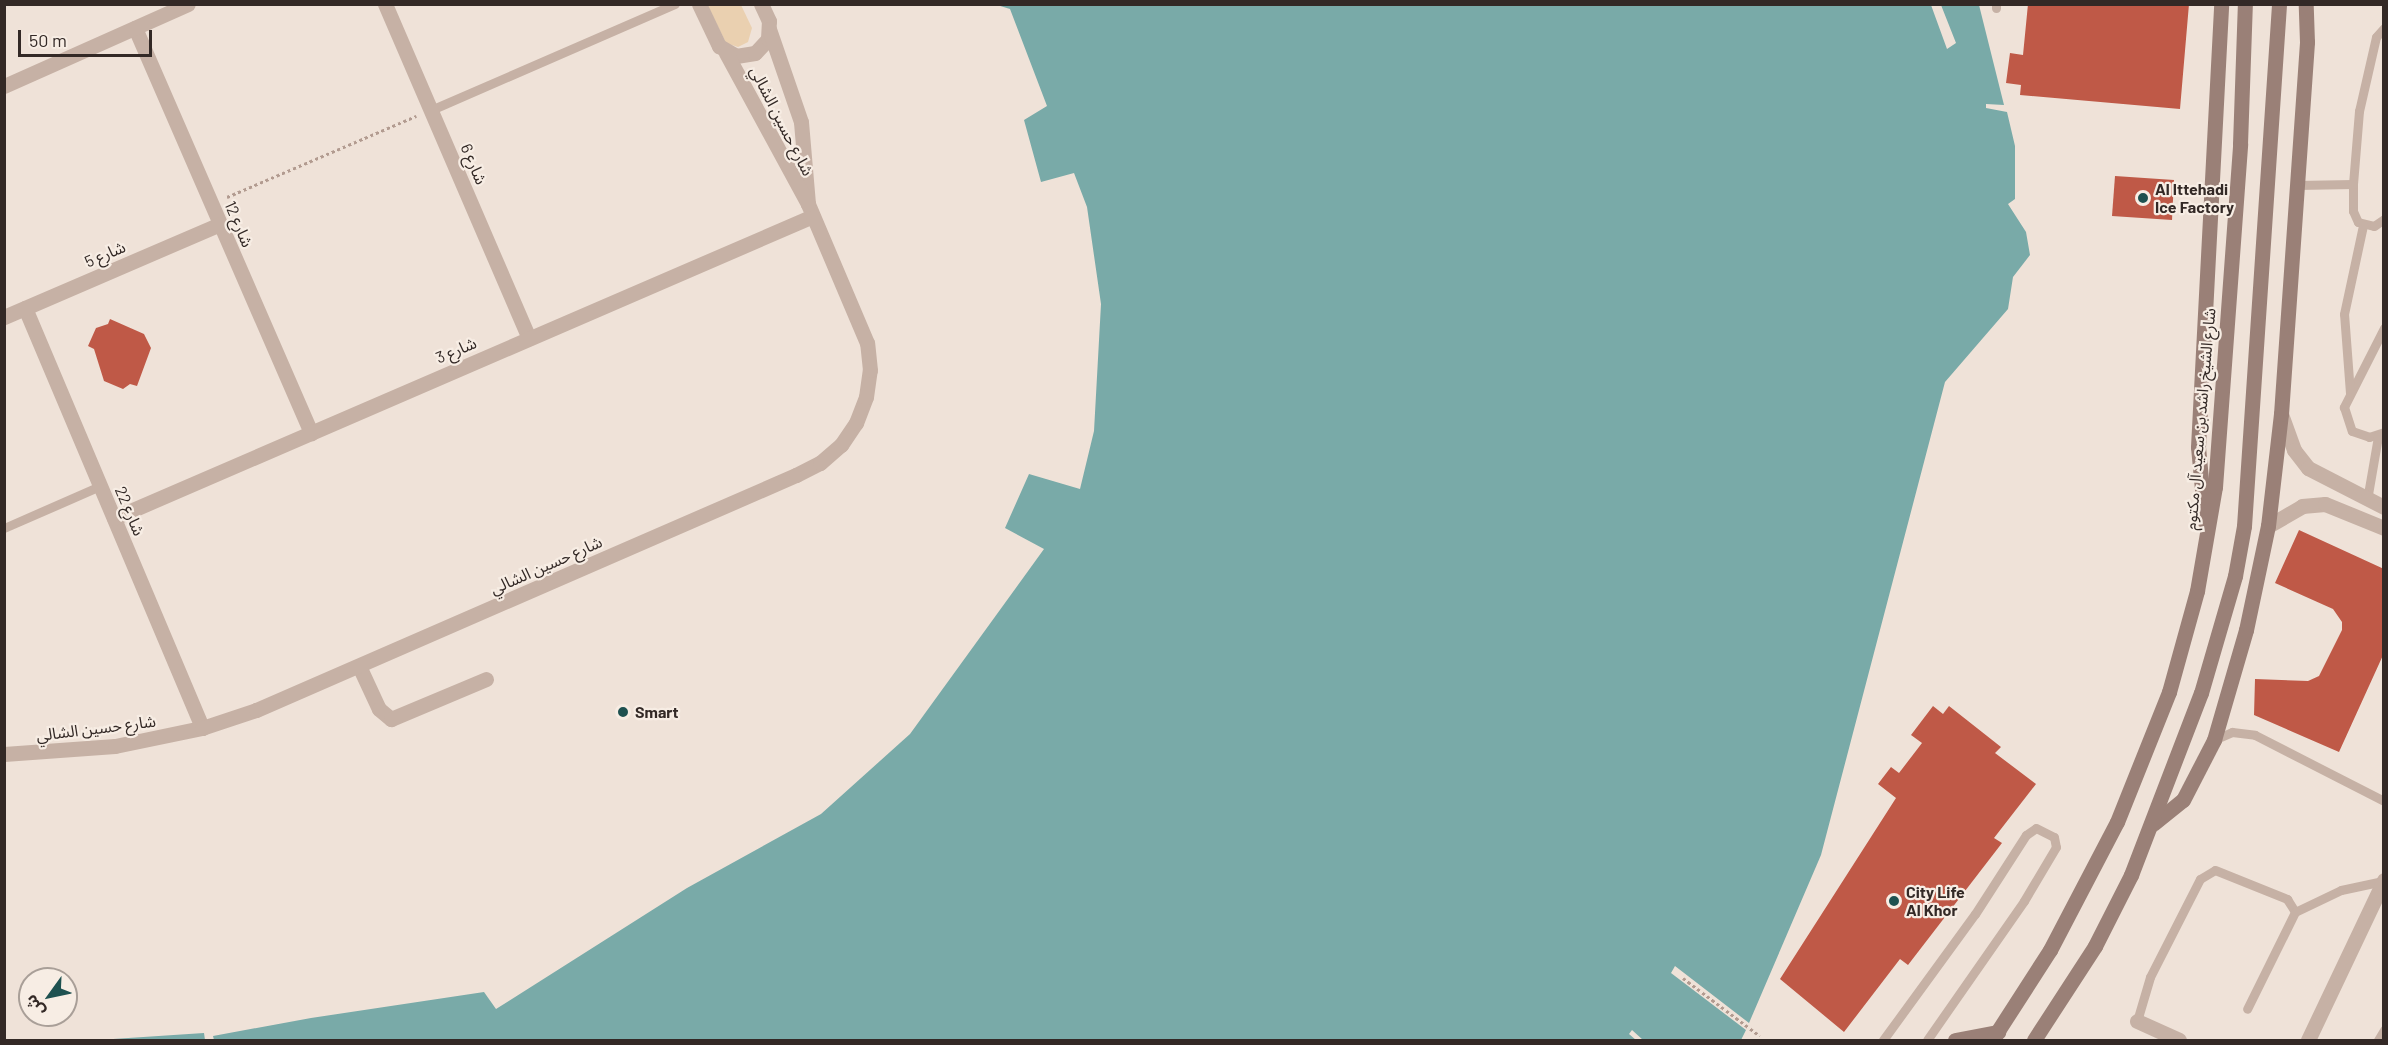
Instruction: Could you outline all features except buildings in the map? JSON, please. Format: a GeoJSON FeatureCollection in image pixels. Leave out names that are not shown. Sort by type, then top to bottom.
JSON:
{"type":"FeatureCollection","features":[{"type":"Feature","properties":{"kind":"main road"},"geometry":{"type":"LineString","coordinates":[[2208,539],[2198,447],[2221,4]]}},
{"type":"Feature","properties":{"kind":"main road","name":"شارع الشيخ راشد بن سعيد آل مكتوم"},"geometry":{"type":"LineString","coordinates":[[1995,1036],[2074,908],[2136,780],[2184,642],[2208,539],[2216,487],[2240,144],[2245,4]]}},
{"type":"Feature","properties":{"kind":"main road"},"geometry":{"type":"LineString","coordinates":[[2034,1041],[2095,946],[2153,824],[2201,693],[2235,576],[2244,526],[2279,4]]}},
{"type":"Feature","properties":{"kind":"main road"},"geometry":{"type":"LineString","coordinates":[[2298,4],[2307,42]]}},
{"type":"Feature","properties":{"kind":"main road"},"geometry":{"type":"LineString","coordinates":[[2153,824],[2183,800],[2214,740],[2246,630],[2268,526],[2281,414],[2307,42],[2306,4]]}},
{"type":"Feature","properties":{"kind":"main road"},"geometry":{"type":"LineString","coordinates":[[1955,1041],[1995,1036]]}},
{"type":"Feature","properties":{"kind":"street"},"geometry":{"type":"LineString","coordinates":[[4,86],[188,4]]}},
{"type":"Feature","properties":{"kind":"street","name":"شارع 6"},"geometry":{"type":"LineString","coordinates":[[385,4],[529,338]]}},
{"type":"Feature","properties":{"kind":"street","name":"شارع حسين الشالي"},"geometry":{"type":"LineString","coordinates":[[4,754],[115,746],[202,728],[256,710],[796,475],[820,463],[841,445],[856,423],[866,398],[870,370],[867,344],[810,210],[790,178],[699,4]]}},
{"type":"Feature","properties":{"kind":"street","name":"شارع حسين الشالي"},"geometry":{"type":"LineString","coordinates":[[761,4],[801,122],[810,210]]}},
{"type":"Feature","properties":{"kind":"street","name":"شارع 12"},"geometry":{"type":"LineString","coordinates":[[135,28],[310,433]]}},
{"type":"Feature","properties":{"kind":"street"},"geometry":{"type":"LineString","coordinates":[[726,53],[736,56],[755,53],[762,47],[770,29]]}},
{"type":"Feature","properties":{"kind":"street","name":"شارع 3"},"geometry":{"type":"LineString","coordinates":[[114,518],[529,338],[810,210]]}},
{"type":"Feature","properties":{"kind":"street","name":"شارع 5"},"geometry":{"type":"LineString","coordinates":[[4,317],[220,224]]}},
{"type":"Feature","properties":{"kind":"street","name":"شارع 22"},"geometry":{"type":"LineString","coordinates":[[25,308],[202,728]]}},
{"type":"Feature","properties":{"kind":"street"},"geometry":{"type":"LineString","coordinates":[[2281,414],[2294,450],[2308,468],[2384,507]]}},
{"type":"Feature","properties":{"kind":"street"},"geometry":{"type":"LineString","coordinates":[[2268,526],[2302,506],[2325,504],[2384,528]]}},
{"type":"Feature","properties":{"kind":"street"},"geometry":{"type":"LineString","coordinates":[[359,666],[378,709],[391,719],[486,679]]}},
{"type":"Feature","properties":{"kind":"street"},"geometry":{"type":"LineString","coordinates":[[2308,1041],[2383,881]]}},
{"type":"Feature","properties":{"kind":"street"},"geometry":{"type":"LineString","coordinates":[[2137,1021],[2179,1041]]}},
{"type":"Feature","properties":{"kind":"lane"},"geometry":{"type":"LineString","coordinates":[[431,110],[675,4]]}},
{"type":"Feature","properties":{"kind":"lane"},"geometry":{"type":"LineString","coordinates":[[2384,28],[2376,37],[2359,111],[2353,184],[2353,212],[2363,225],[2374,226],[2384,219]]}},
{"type":"Feature","properties":{"kind":"lane"},"geometry":{"type":"LineString","coordinates":[[2297,185],[2353,184]]}},
{"type":"Feature","properties":{"kind":"lane"},"geometry":{"type":"LineString","coordinates":[[2350,393],[2344,314],[2363,225]]}},
{"type":"Feature","properties":{"kind":"lane"},"geometry":{"type":"LineString","coordinates":[[2367,500],[2381,434],[2360,435],[2347,424],[2344,407],[2384,328]]}},
{"type":"Feature","properties":{"kind":"lane"},"geometry":{"type":"LineString","coordinates":[[4,528],[100,486]]}},
{"type":"Feature","properties":{"kind":"lane"},"geometry":{"type":"LineString","coordinates":[[2214,740],[2232,732],[2255,735],[2384,801]]}},
{"type":"Feature","properties":{"kind":"lane"},"geometry":{"type":"LineString","coordinates":[[1883,1041],[1969,922],[2026,835],[2036,828],[2054,837],[2058,844],[2024,901],[1928,1041]]}},
{"type":"Feature","properties":{"kind":"lane"},"geometry":{"type":"LineString","coordinates":[[2137,1021],[2150,977],[2204,874],[2222,872],[2253,884],[2287,899],[2295,912]]}},
{"type":"Feature","properties":{"kind":"lane"},"geometry":{"type":"LineString","coordinates":[[2247,1009],[2295,912],[2341,890],[2383,881]]}},
{"type":"Feature","properties":{"kind":"lane"},"geometry":{"type":"LineString","coordinates":[[2378,1041],[2384,1030]]}},
{"type":"Feature","properties":{"kind":"path"},"geometry":{"type":"LineString","coordinates":[[211,204],[431,110]]}},
{"type":"Feature","properties":{"kind":"path"},"geometry":{"type":"LineString","coordinates":[[1683,978],[1760,1036]]}},
{"type":"Feature","properties":{"kind":"sand"},"geometry":{"type":"Polygon","coordinates":[[[707,5],[741,5],[752,28],[748,42],[738,47],[726,43],[707,5]]]}},
{"type":"Feature","properties":{"kind":"water"},"geometry":{"type":"Polygon","coordinates":[[[997,5],[1931,5],[1947,49],[1956,43],[1941,5],[1979,5],[2004,105],[1986,104],[1986,108],[2007,112],[2015,146],[2015,199],[2008,204],[2026,232],[2030,255],[2013,277],[2008,309],[1945,382],[1821,855],[1749,1023],[1675,966],[1671,973],[1746,1030],[1741,1040],[1643,1040],[1632,1030],[1629,1034],[1636,1040],[214,1040],[213,1036],[311,1018],[484,992],[496,1009],[687,888],[821,814],[910,734],[1044,549],[1005,528],[1029,474],[1080,489],[1094,431],[1101,304],[1087,207],[1074,173],[1041,182],[1024,120],[1047,106],[1010,9],[997,5]]]}},
{"type":"Feature","properties":{"kind":"water"},"geometry":{"type":"Polygon","coordinates":[[[204,1033],[205,1040],[4,1040],[113,1039],[204,1033]]]}},
{"type":"Feature","properties":{"kind":"place","name":"Al Ittehadi Ice Factory"},"geometry":{"type":"Point","coordinates":[2143,198]}},
{"type":"Feature","properties":{"kind":"place","name":"Smart"},"geometry":{"type":"Point","coordinates":[623,712]}},
{"type":"Feature","properties":{"kind":"place","name":"City Life Al Khor"},"geometry":{"type":"Point","coordinates":[1894,901]}}]}
